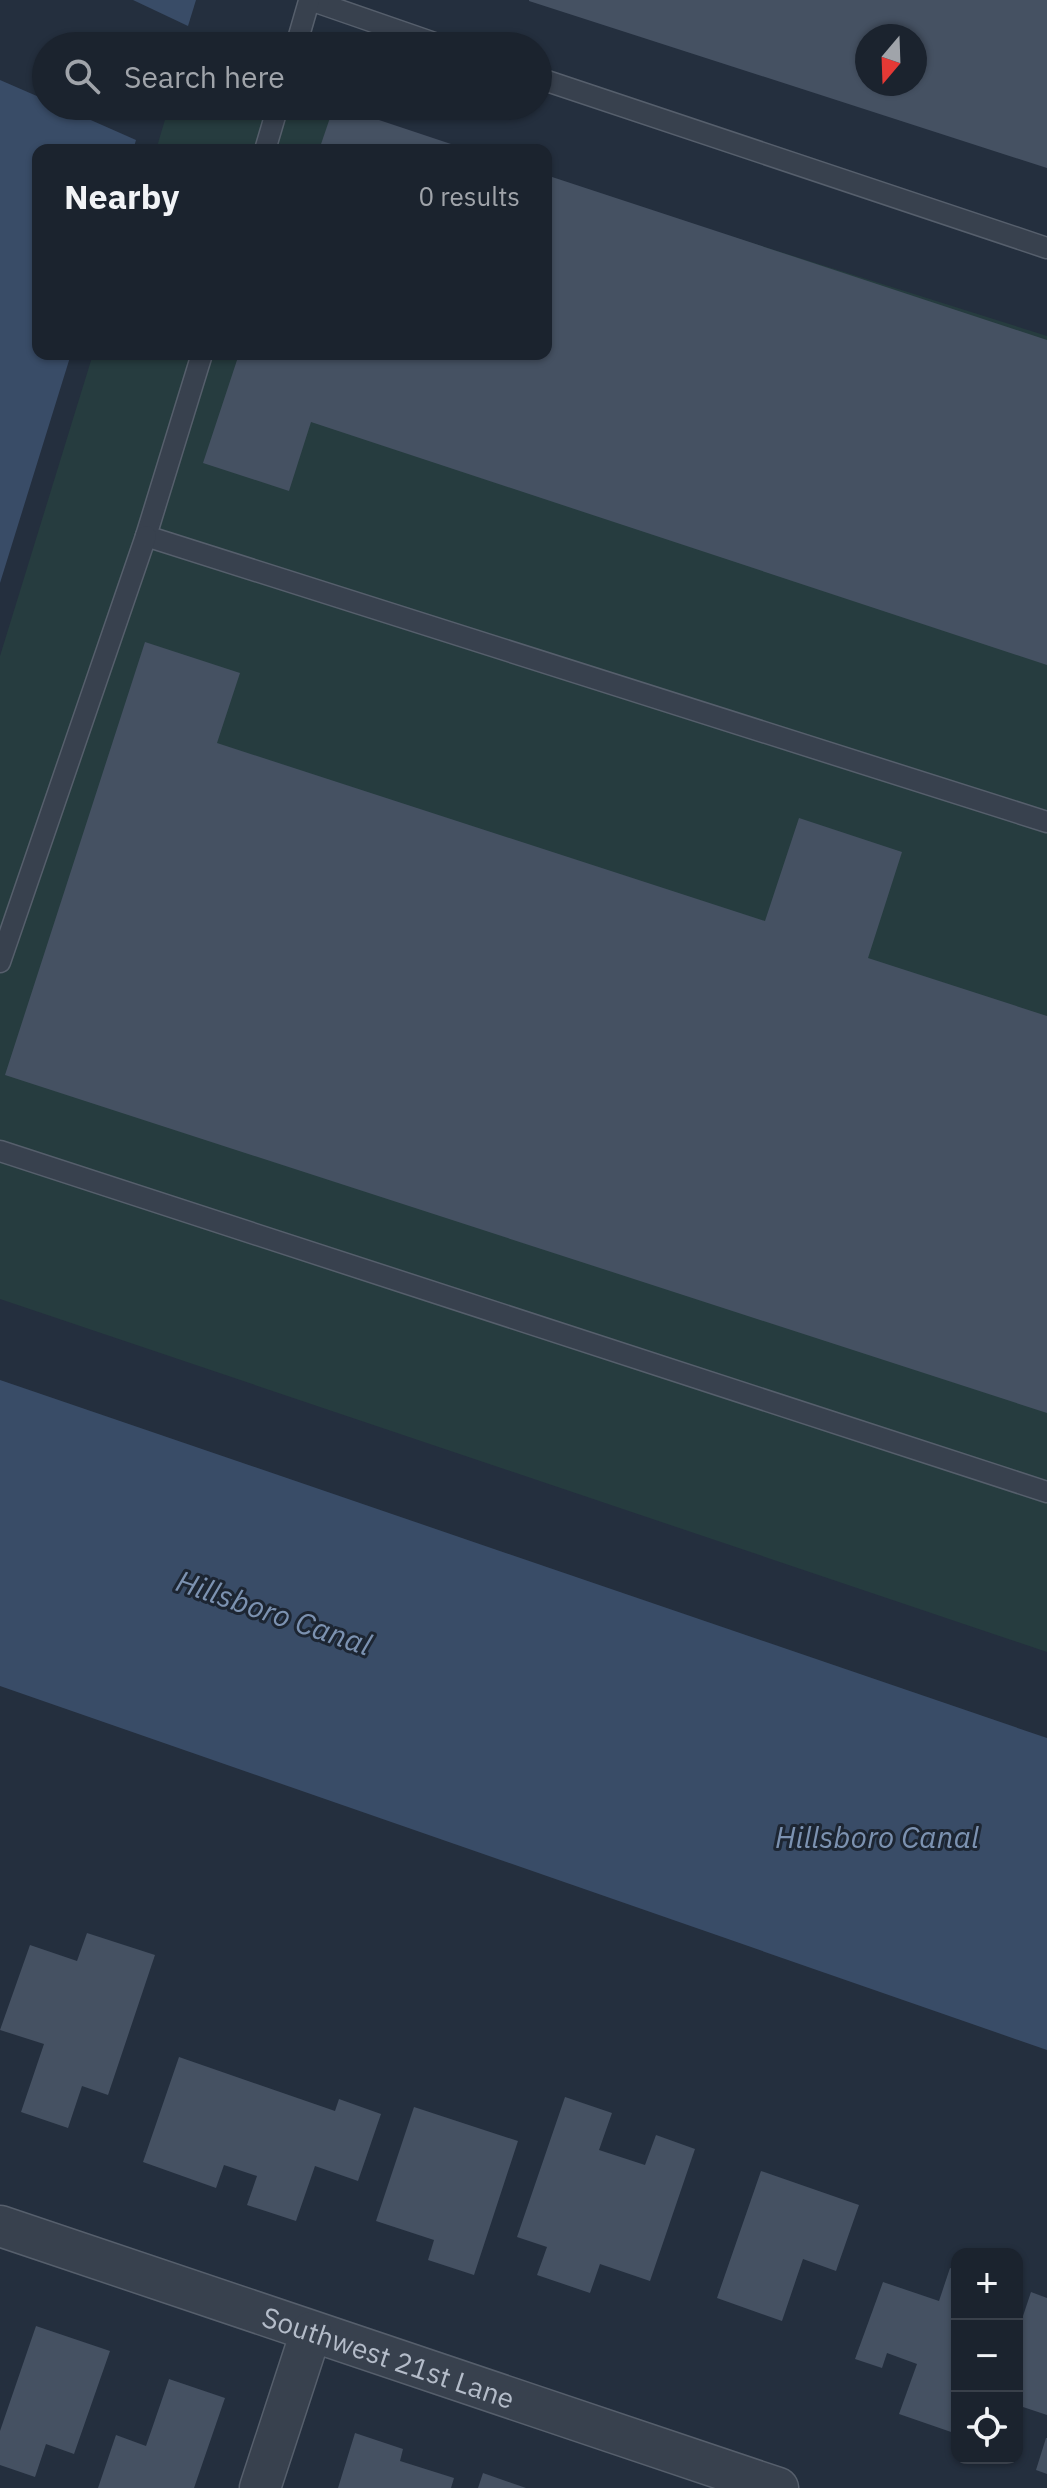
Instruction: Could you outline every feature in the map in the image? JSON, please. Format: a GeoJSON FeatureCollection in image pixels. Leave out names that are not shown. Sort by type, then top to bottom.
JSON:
{"type":"FeatureCollection","features":[{"type":"Feature","properties":{"kind":"street","name":"Southwest 21st Lane"},"geometry":{"type":"LineString","coordinates":[[0,2226],[778,2488]]}},
{"type":"Feature","properties":{"kind":"street"},"geometry":{"type":"LineString","coordinates":[[260,2488],[311,2332]]}},
{"type":"Feature","properties":{"kind":"lane"},"geometry":{"type":"LineString","coordinates":[[300,32],[309,1],[401,32]]}},
{"type":"Feature","properties":{"kind":"lane"},"geometry":{"type":"LineString","coordinates":[[552,83],[1047,248]]}},
{"type":"Feature","properties":{"kind":"lane"},"geometry":{"type":"LineString","coordinates":[[267,144],[274,120]]}},
{"type":"Feature","properties":{"kind":"lane"},"geometry":{"type":"LineString","coordinates":[[0,962],[146,536],[200,360]]}},
{"type":"Feature","properties":{"kind":"lane"},"geometry":{"type":"LineString","coordinates":[[146,536],[1047,822]]}},
{"type":"Feature","properties":{"kind":"lane"},"geometry":{"type":"LineString","coordinates":[[0,1151],[1047,1492]]}},
{"type":"Feature","properties":{"kind":"green space"},"geometry":{"type":"Polygon","coordinates":[[[165,120],[362,120],[438,144],[158,144],[165,120]]]}},
{"type":"Feature","properties":{"kind":"green space"},"geometry":{"type":"Polygon","coordinates":[[[552,180],[1047,336],[1047,1652],[0,1299],[0,656],[91,360],[552,360],[552,180]]]}},
{"type":"Feature","properties":{"kind":"water"},"geometry":{"type":"Polygon","coordinates":[[[133,0],[196,0],[188,26],[133,0]]]}},
{"type":"Feature","properties":{"kind":"water"},"geometry":{"type":"Polygon","coordinates":[[[0,80],[32,94],[32,120],[91,120],[136,140],[135,144],[32,144],[32,360],[69,360],[0,583],[0,80]]]}},
{"type":"Feature","properties":{"kind":"water","name":"Hillsboro Canal"},"geometry":{"type":"Polygon","coordinates":[[[0,1380],[1047,1738],[1047,2050],[0,1686],[0,1380]]]}},
{"type":"Feature","properties":{"kind":"building"},"geometry":{"type":"Polygon","coordinates":[[[529,0],[1047,0],[1047,168],[529,1],[529,0]]]}},
{"type":"Feature","properties":{"kind":"building"},"geometry":{"type":"Polygon","coordinates":[[[329,120],[379,120],[451,144],[321,144],[329,120]]]}},
{"type":"Feature","properties":{"kind":"building"},"geometry":{"type":"Polygon","coordinates":[[[552,177],[1047,340],[1047,665],[311,422],[289,491],[203,463],[237,360],[552,360],[552,177]]]}},
{"type":"Feature","properties":{"kind":"building"},"geometry":{"type":"Polygon","coordinates":[[[145,642],[240,673],[217,743],[765,921],[799,818],[902,852],[868,958],[1047,1016],[1047,1413],[5,1075],[145,642]]]}},
{"type":"Feature","properties":{"kind":"building"},"geometry":{"type":"Polygon","coordinates":[[[87,1933],[155,1955],[108,2095],[82,2086],[68,2128],[21,2112],[44,2044],[0,2030],[30,1945],[77,1961],[87,1933]]]}},
{"type":"Feature","properties":{"kind":"building"},"geometry":{"type":"Polygon","coordinates":[[[179,2057],[335,2111],[339,2099],[381,2114],[358,2181],[315,2166],[296,2221],[247,2205],[257,2176],[224,2165],[216,2188],[143,2162],[179,2057]]]}},
{"type":"Feature","properties":{"kind":"building"},"geometry":{"type":"Polygon","coordinates":[[[565,2097],[612,2113],[599,2150],[645,2165],[656,2135],[695,2149],[650,2281],[600,2264],[590,2293],[537,2275],[547,2247],[517,2237],[565,2097]]]}},
{"type":"Feature","properties":{"kind":"building"},"geometry":{"type":"Polygon","coordinates":[[[414,2107],[518,2141],[474,2275],[428,2260],[434,2240],[376,2221],[414,2107]]]}},
{"type":"Feature","properties":{"kind":"building"},"geometry":{"type":"Polygon","coordinates":[[[761,2171],[859,2205],[836,2271],[803,2259],[782,2321],[717,2298],[761,2171]]]}},
{"type":"Feature","properties":{"kind":"building"},"geometry":{"type":"Polygon","coordinates":[[[951,2268],[951,2432],[899,2414],[917,2364],[887,2353],[882,2368],[855,2359],[883,2282],[939,2301],[951,2268]]]}},
{"type":"Feature","properties":{"kind":"building"},"geometry":{"type":"Polygon","coordinates":[[[1031,2292],[1047,2298],[1047,2415],[1023,2407],[1023,2316],[1031,2292]]]}},
{"type":"Feature","properties":{"kind":"building"},"geometry":{"type":"Polygon","coordinates":[[[36,2326],[110,2351],[74,2454],[46,2444],[35,2477],[0,2465],[0,2431],[36,2326]]]}},
{"type":"Feature","properties":{"kind":"building"},"geometry":{"type":"Polygon","coordinates":[[[169,2379],[225,2398],[194,2488],[98,2488],[116,2435],[146,2446],[169,2379]]]}},
{"type":"Feature","properties":{"kind":"building"},"geometry":{"type":"Polygon","coordinates":[[[355,2433],[403,2449],[400,2461],[454,2478],[451,2488],[338,2488],[355,2433]]]}},
{"type":"Feature","properties":{"kind":"building"},"geometry":{"type":"Polygon","coordinates":[[[1047,2438],[1047,2474],[1036,2470],[1047,2438]]]}},
{"type":"Feature","properties":{"kind":"building"},"geometry":{"type":"Polygon","coordinates":[[[483,2473],[526,2488],[478,2488],[483,2473]]]}}]}
